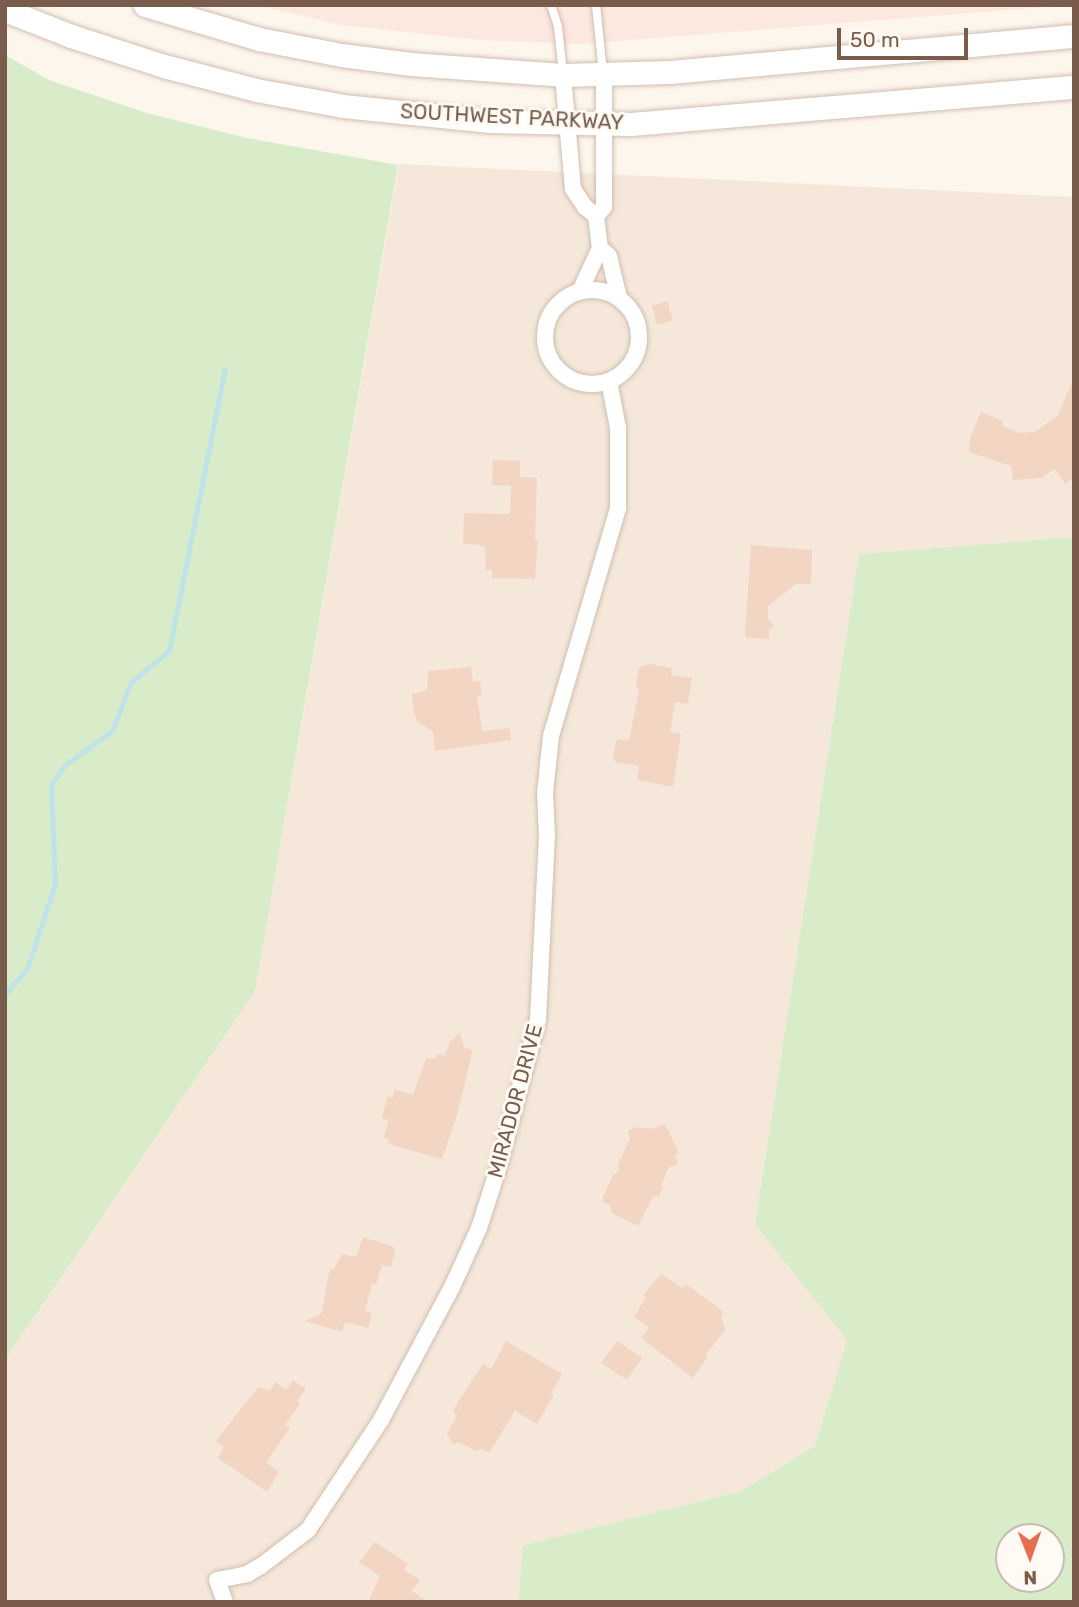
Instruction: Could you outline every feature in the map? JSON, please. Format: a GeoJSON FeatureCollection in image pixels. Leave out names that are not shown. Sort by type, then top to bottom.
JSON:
{"type":"FeatureCollection","features":[{"type":"Feature","properties":{"kind":"main road"},"geometry":{"type":"LineString","coordinates":[[145,5],[259,39],[341,54],[424,65],[563,75],[604,76],[1074,36]]}},
{"type":"Feature","properties":{"kind":"main road","name":"SOUTHWEST PARKWAY"},"geometry":{"type":"LineString","coordinates":[[5,10],[71,36],[164,66],[256,90],[342,106],[567,125],[606,125],[1074,87]]}},
{"type":"Feature","properties":{"kind":"street"},"geometry":{"type":"LineString","coordinates":[[563,75],[573,189],[585,207],[596,216],[600,248],[580,291]]}},
{"type":"Feature","properties":{"kind":"street"},"geometry":{"type":"LineString","coordinates":[[596,216],[604,207],[604,76]]}},
{"type":"Feature","properties":{"kind":"street"},"geometry":{"type":"LineString","coordinates":[[600,248],[609,256],[619,298]]}},
{"type":"Feature","properties":{"kind":"street"},"geometry":{"type":"LineString","coordinates":[[594,289],[619,298],[631,309],[640,336],[631,363],[609,381],[584,383],[572,380],[552,363],[547,352],[544,339],[550,314],[567,296],[580,291],[594,289]]}},
{"type":"Feature","properties":{"kind":"street","name":"MIRADOR DRIVE"},"geometry":{"type":"LineString","coordinates":[[225,1602],[218,1580],[247,1574],[308,1530],[381,1420],[451,1289],[479,1228],[499,1166],[538,1019],[547,836],[545,793],[551,736],[618,508],[618,428],[609,381]]}},
{"type":"Feature","properties":{"kind":"lane"},"geometry":{"type":"LineString","coordinates":[[551,5],[558,27],[563,75]]}},
{"type":"Feature","properties":{"kind":"lane"},"geometry":{"type":"LineString","coordinates":[[596,5],[604,76]]}},
{"type":"Feature","properties":{"kind":"shaded area"},"geometry":{"type":"Polygon","coordinates":[[[258,5],[1071,5],[581,44],[480,40],[340,25],[258,5]]]}},
{"type":"Feature","properties":{"kind":"shaded area"},"geometry":{"type":"Polygon","coordinates":[[[399,164],[1074,197],[1074,537],[859,554],[755,1223],[847,1340],[815,1446],[741,1491],[523,1545],[518,1602],[5,1602],[5,1360],[255,991],[399,164]]]}},
{"type":"Feature","properties":{"kind":"green space"},"geometry":{"type":"Polygon","coordinates":[[[5,55],[49,80],[147,113],[247,138],[398,165],[255,991],[5,1360],[5,55]]]}},
{"type":"Feature","properties":{"kind":"green space"},"geometry":{"type":"Polygon","coordinates":[[[1074,537],[1074,1602],[518,1602],[523,1545],[741,1491],[815,1446],[847,1340],[755,1224],[859,554],[1074,537]]]}},
{"type":"Feature","properties":{"kind":"building"},"geometry":{"type":"Polygon","coordinates":[[[667,301],[673,320],[657,325],[652,306],[667,301]]]}},
{"type":"Feature","properties":{"kind":"building"},"geometry":{"type":"Polygon","coordinates":[[[1074,378],[1074,478],[1065,484],[1055,469],[1042,478],[1013,480],[1011,466],[969,452],[970,438],[981,412],[1003,421],[1002,426],[1020,433],[1035,432],[1058,415],[1074,378]]]}},
{"type":"Feature","properties":{"kind":"building"},"geometry":{"type":"Polygon","coordinates":[[[493,460],[520,461],[520,477],[537,478],[535,540],[538,540],[535,579],[492,578],[492,570],[486,570],[485,546],[463,543],[464,513],[510,514],[511,486],[492,485],[493,460]]]}},
{"type":"Feature","properties":{"kind":"building"},"geometry":{"type":"Polygon","coordinates":[[[751,545],[812,550],[811,584],[796,584],[768,606],[768,619],[774,625],[769,630],[769,639],[746,638],[745,635],[751,545]]]}},
{"type":"Feature","properties":{"kind":"building"},"geometry":{"type":"Polygon","coordinates":[[[650,664],[672,668],[671,675],[692,678],[688,704],[675,702],[670,732],[681,734],[673,787],[637,780],[639,766],[615,762],[613,757],[617,739],[629,741],[639,689],[636,688],[639,667],[650,664]]]}},
{"type":"Feature","properties":{"kind":"building"},"geometry":{"type":"Polygon","coordinates":[[[471,667],[473,682],[480,681],[482,696],[477,697],[482,731],[510,728],[511,740],[435,751],[433,732],[417,721],[412,694],[427,690],[428,671],[471,667]]]}},
{"type":"Feature","properties":{"kind":"building"},"geometry":{"type":"Polygon","coordinates":[[[460,1032],[464,1047],[472,1050],[471,1058],[457,1115],[442,1159],[388,1144],[389,1139],[384,1138],[388,1121],[382,1117],[388,1096],[393,1098],[395,1090],[413,1095],[426,1058],[436,1059],[437,1054],[445,1056],[449,1043],[460,1032]]]}},
{"type":"Feature","properties":{"kind":"building"},"geometry":{"type":"Polygon","coordinates":[[[665,1124],[679,1153],[675,1154],[678,1164],[669,1167],[659,1196],[653,1197],[638,1226],[612,1213],[610,1205],[603,1202],[603,1197],[613,1175],[619,1172],[618,1165],[630,1138],[628,1130],[637,1127],[651,1129],[665,1124]]]}},
{"type":"Feature","properties":{"kind":"building"},"geometry":{"type":"Polygon","coordinates":[[[363,1237],[394,1247],[395,1251],[391,1267],[382,1265],[376,1285],[372,1284],[365,1311],[372,1313],[368,1328],[345,1322],[342,1332],[305,1321],[321,1314],[330,1269],[333,1270],[342,1254],[356,1257],[363,1237]]]}},
{"type":"Feature","properties":{"kind":"building"},"geometry":{"type":"Polygon","coordinates":[[[661,1274],[683,1288],[686,1284],[724,1312],[721,1316],[725,1330],[705,1356],[707,1358],[693,1378],[641,1338],[649,1327],[634,1317],[646,1297],[643,1295],[661,1274]]]}},
{"type":"Feature","properties":{"kind":"building"},"geometry":{"type":"Polygon","coordinates":[[[506,1341],[562,1374],[551,1393],[554,1394],[537,1424],[515,1411],[489,1453],[482,1449],[476,1451],[459,1442],[453,1444],[447,1434],[457,1415],[453,1412],[454,1408],[483,1364],[491,1369],[506,1341]]]}},
{"type":"Feature","properties":{"kind":"building"},"geometry":{"type":"Polygon","coordinates":[[[617,1341],[642,1358],[627,1380],[601,1363],[617,1341]]]}},
{"type":"Feature","properties":{"kind":"building"},"geometry":{"type":"Polygon","coordinates":[[[293,1380],[306,1389],[297,1401],[300,1404],[285,1425],[290,1428],[266,1462],[279,1472],[267,1492],[218,1458],[224,1447],[216,1441],[258,1387],[269,1391],[276,1382],[286,1390],[293,1380]]]}},
{"type":"Feature","properties":{"kind":"building"},"geometry":{"type":"Polygon","coordinates":[[[375,1542],[408,1564],[404,1570],[420,1580],[412,1591],[428,1602],[368,1602],[380,1576],[359,1562],[375,1542]]]}},
{"type":"Feature","properties":{"kind":"waterway"},"geometry":{"type":"LineString","coordinates":[[5,994],[27,969],[55,884],[51,785],[65,765],[112,731],[131,682],[169,651],[225,368]]}}]}
